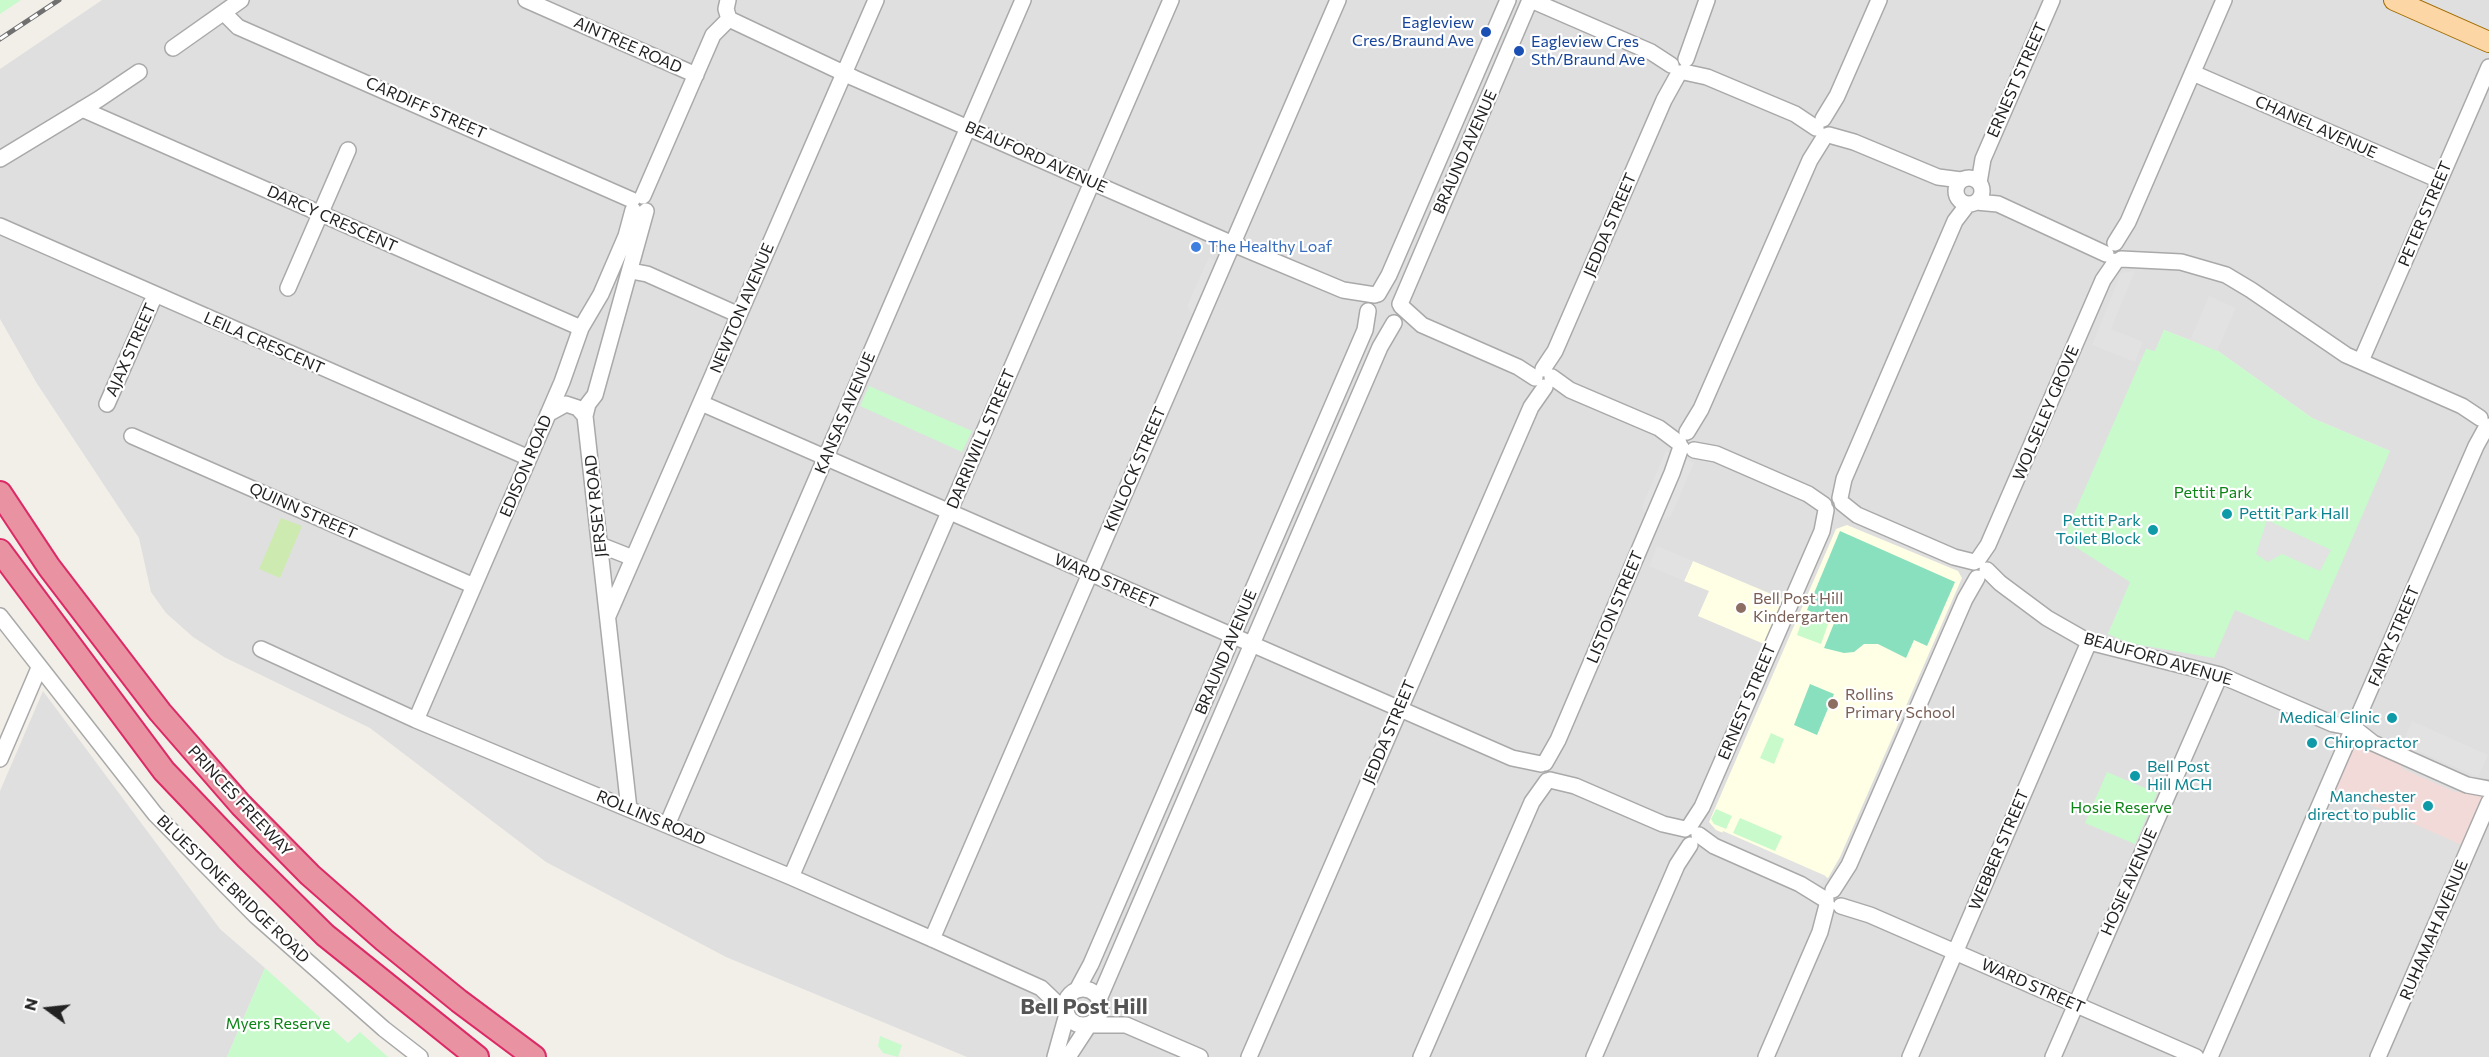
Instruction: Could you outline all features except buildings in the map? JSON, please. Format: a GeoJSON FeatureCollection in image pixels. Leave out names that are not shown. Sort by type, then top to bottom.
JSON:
{"type":"FeatureCollection","features":[{"type":"Feature","properties":{"kind":"highway","name":"PRINCES FREEWAY"},"geometry":{"type":"LineString","coordinates":[[0,493],[49,567],[153,703],[241,805],[310,875],[384,940],[459,1001],[534,1057]]}},
{"type":"Feature","properties":{"kind":"highway","name":"PRINCES FREEWAY"},"geometry":{"type":"LineString","coordinates":[[0,551],[164,771],[325,935],[477,1057]]}},
{"type":"Feature","properties":{"kind":"main road"},"geometry":{"type":"LineString","coordinates":[[2394,0],[2489,42]]}},
{"type":"Feature","properties":{"kind":"street"},"geometry":{"type":"LineString","coordinates":[[173,48],[241,0]]}},
{"type":"Feature","properties":{"kind":"street","name":"AINTREE ROAD"},"geometry":{"type":"LineString","coordinates":[[526,0],[696,75]]}},
{"type":"Feature","properties":{"kind":"street"},"geometry":{"type":"LineString","coordinates":[[728,0],[726,9],[729,20]]}},
{"type":"Feature","properties":{"kind":"street","name":"NEWTON AVENUE"},"geometry":{"type":"LineString","coordinates":[[608,616],[876,0]]}},
{"type":"Feature","properties":{"kind":"street","name":"KANSAS AVENUE"},"geometry":{"type":"LineString","coordinates":[[667,825],[1023,0]]}},
{"type":"Feature","properties":{"kind":"street","name":"DARRIWILL STREET"},"geometry":{"type":"LineString","coordinates":[[791,877],[1171,0]]}},
{"type":"Feature","properties":{"kind":"street","name":"KINLOCK STREET"},"geometry":{"type":"LineString","coordinates":[[932,939],[1338,0]]}},
{"type":"Feature","properties":{"kind":"street","name":"BRAUND AVENUE"},"geometry":{"type":"LineString","coordinates":[[1377,294],[1389,275],[1508,0]]}},
{"type":"Feature","properties":{"kind":"street"},"geometry":{"type":"LineString","coordinates":[[1531,0],[2081,240],[2147,260],[2181,262],[2226,275],[2328,344],[2486,416]]}},
{"type":"Feature","properties":{"kind":"street","name":"BRAUND AVENUE"},"geometry":{"type":"LineString","coordinates":[[1401,305],[1531,0]]}},
{"type":"Feature","properties":{"kind":"street","name":"JEDDA STREET"},"geometry":{"type":"LineString","coordinates":[[1248,1057],[1707,0]]}},
{"type":"Feature","properties":{"kind":"street","name":"LISTON STREET"},"geometry":{"type":"LineString","coordinates":[[1420,1057],[1879,0]]}},
{"type":"Feature","properties":{"kind":"street","name":"ERNEST STREET"},"geometry":{"type":"LineString","coordinates":[[1594,1057],[2052,0]]}},
{"type":"Feature","properties":{"kind":"street","name":"WOLSELEY GROVE"},"geometry":{"type":"LineString","coordinates":[[1766,1057],[2224,0]]}},
{"type":"Feature","properties":{"kind":"street","name":"CARDIFF STREET"},"geometry":{"type":"LineString","coordinates":[[224,13],[238,27],[638,204]]}},
{"type":"Feature","properties":{"kind":"street","name":"EDISON ROAD"},"geometry":{"type":"LineString","coordinates":[[416,720],[562,382],[581,328],[601,294],[713,35],[729,20]]}},
{"type":"Feature","properties":{"kind":"street","name":"BEAUFORD AVENUE"},"geometry":{"type":"LineString","coordinates":[[729,20],[844,73],[1343,290],[1368,310]]}},
{"type":"Feature","properties":{"kind":"street","name":"PETER STREET"},"geometry":{"type":"LineString","coordinates":[[2361,361],[2489,67]]}},
{"type":"Feature","properties":{"kind":"street"},"geometry":{"type":"LineString","coordinates":[[0,159],[139,72]]}},
{"type":"Feature","properties":{"kind":"street","name":"CHANEL AVENUE"},"geometry":{"type":"LineString","coordinates":[[2193,73],[2439,180]]}},
{"type":"Feature","properties":{"kind":"street","name":"DARCY CRESCENT"},"geometry":{"type":"LineString","coordinates":[[82,109],[581,328]]}},
{"type":"Feature","properties":{"kind":"street"},"geometry":{"type":"LineString","coordinates":[[288,288],[348,150]]}},
{"type":"Feature","properties":{"kind":"street"},"geometry":{"type":"LineString","coordinates":[[548,414],[579,408],[595,395],[631,271],[638,204]]}},
{"type":"Feature","properties":{"kind":"street","name":"LEILA CRESCENT"},"geometry":{"type":"LineString","coordinates":[[0,226],[155,296],[529,458]]}},
{"type":"Feature","properties":{"kind":"street"},"geometry":{"type":"LineString","coordinates":[[631,271],[646,274],[739,315]]}},
{"type":"Feature","properties":{"kind":"street","name":"BEAUFORD AVENUE"},"geometry":{"type":"LineString","coordinates":[[1343,290],[1377,294]]}},
{"type":"Feature","properties":{"kind":"street"},"geometry":{"type":"LineString","coordinates":[[1377,294],[1388,296],[1401,305],[1402,316],[1394,323],[1378,320],[1368,310],[1369,300],[1377,294]]}},
{"type":"Feature","properties":{"kind":"street","name":"AJAX STREET"},"geometry":{"type":"LineString","coordinates":[[107,404],[155,296]]}},
{"type":"Feature","properties":{"kind":"street","name":"BEAUFORD AVENUE"},"geometry":{"type":"LineString","coordinates":[[1401,305],[1422,325]]}},
{"type":"Feature","properties":{"kind":"street","name":"BRAUND AVENUE"},"geometry":{"type":"LineString","coordinates":[[1076,990],[1095,953],[1365,330],[1368,310]]}},
{"type":"Feature","properties":{"kind":"street","name":"BEAUFORD AVENUE"},"geometry":{"type":"LineString","coordinates":[[1394,323],[1422,325],[1954,557],[2000,583],[2047,618],[2089,642],[2220,675],[2333,724],[2354,728],[2373,743],[2467,785],[2489,789]]}},
{"type":"Feature","properties":{"kind":"street","name":"BRAUND AVENUE"},"geometry":{"type":"LineString","coordinates":[[1100,1001],[1251,644],[1385,335],[1394,323]]}},
{"type":"Feature","properties":{"kind":"street","name":"JERSEY ROAD"},"geometry":{"type":"LineString","coordinates":[[562,382],[561,392],[579,408],[600,545],[629,809]]}},
{"type":"Feature","properties":{"kind":"street","name":"WARD STREET"},"geometry":{"type":"LineString","coordinates":[[701,403],[2196,1057]]}},
{"type":"Feature","properties":{"kind":"street","name":"FAIRY STREET"},"geometry":{"type":"LineString","coordinates":[[2210,1057],[2476,446],[2486,416]]}},
{"type":"Feature","properties":{"kind":"street","name":"QUINN STREET"},"geometry":{"type":"LineString","coordinates":[[132,436],[474,586]]}},
{"type":"Feature","properties":{"kind":"street"},"geometry":{"type":"LineString","coordinates":[[600,545],[633,558]]}},
{"type":"Feature","properties":{"kind":"street","name":"BLUESTONE BRIDGE ROAD"},"geometry":{"type":"LineString","coordinates":[[0,616],[155,814],[256,916],[384,1029],[420,1057]]}},
{"type":"Feature","properties":{"kind":"street","name":"WEBBER STREET"},"geometry":{"type":"LineString","coordinates":[[1910,1057],[2089,642]]}},
{"type":"Feature","properties":{"kind":"street","name":"ROLLINS ROAD"},"geometry":{"type":"LineString","coordinates":[[261,649],[416,720],[791,877],[1041,988],[1066,1013]]}},
{"type":"Feature","properties":{"kind":"street"},"geometry":{"type":"LineString","coordinates":[[0,759],[39,668]]}},
{"type":"Feature","properties":{"kind":"street","name":"HOSIE AVENUE"},"geometry":{"type":"LineString","coordinates":[[2053,1057],[2220,675]]}},
{"type":"Feature","properties":{"kind":"street","name":"RUHAMAH AVENUE"},"geometry":{"type":"LineString","coordinates":[[2378,1057],[2489,802]]}},
{"type":"Feature","properties":{"kind":"street","name":"ROLLINS ROAD"},"geometry":{"type":"LineString","coordinates":[[1041,988],[1076,990]]}},
{"type":"Feature","properties":{"kind":"street"},"geometry":{"type":"LineString","coordinates":[[1055,1057],[1066,1013],[1065,1000],[1076,990],[1090,991],[1126,1025],[1200,1057]]}},
{"type":"Feature","properties":{"kind":"street"},"geometry":{"type":"LineString","coordinates":[[1068,1057],[1090,1025],[1101,1015],[1100,1001]]}},
{"type":"Feature","properties":{"kind":"street"},"geometry":{"type":"LineString","coordinates":[[1066,1013],[1076,1023],[1126,1025]]}},
{"type":"Feature","properties":{"kind":"shaded area"},"geometry":{"type":"Polygon","coordinates":[[[102,0],[2489,0],[2489,1057],[967,1057],[726,957],[546,862],[370,728],[224,657],[193,637],[166,613],[151,592],[139,538],[36,382],[0,319],[0,69],[102,0]],[[2164,330],[2155,352],[2146,349],[2131,582],[2108,634],[2235,610],[2390,451],[2312,418],[2218,351],[2164,330]]]}},
{"type":"Feature","properties":{"kind":"shaded area"},"geometry":{"type":"Polygon","coordinates":[[[1209,257],[1231,269],[1208,318],[1194,318],[1187,306],[1209,257]]]}},
{"type":"Feature","properties":{"kind":"shaded area"},"geometry":{"type":"Polygon","coordinates":[[[2135,271],[2111,329],[2143,342],[2135,362],[2092,345],[2121,273],[2135,271]]]}},
{"type":"Feature","properties":{"kind":"shaded area"},"geometry":{"type":"Polygon","coordinates":[[[2209,296],[2236,308],[2217,351],[2190,340],[2209,296]]]}},
{"type":"Feature","properties":{"kind":"shaded area"},"geometry":{"type":"Polygon","coordinates":[[[1666,451],[1694,463],[1671,516],[1657,522],[1648,519],[1642,506],[1666,451]]]}},
{"type":"Feature","properties":{"kind":"shaded area"},"geometry":{"type":"Polygon","coordinates":[[[2267,520],[2331,550],[2320,571],[2282,554],[2268,562],[2256,554],[2267,520]]]}},
{"type":"Feature","properties":{"kind":"shaded area","name":"Rollins Primary School"},"geometry":{"type":"Polygon","coordinates":[[[1847,525],[1958,571],[1962,578],[1840,857],[1828,878],[1716,830],[1709,822],[1836,529],[1847,525]]]}},
{"type":"Feature","properties":{"kind":"shaded area"},"geometry":{"type":"Polygon","coordinates":[[[1657,546],[1693,561],[1684,581],[1649,566],[1657,546]]]}},
{"type":"Feature","properties":{"kind":"shaded area","name":"Bell Post Hill Kindergarten"},"geometry":{"type":"Polygon","coordinates":[[[1693,561],[1783,599],[1764,644],[1698,616],[1709,591],[1684,581],[1693,561]]]}},
{"type":"Feature","properties":{"kind":"shaded area"},"geometry":{"type":"Polygon","coordinates":[[[43,691],[220,929],[265,968],[227,1057],[0,1057],[0,791],[43,691]]]}},
{"type":"Feature","properties":{"kind":"shaded area"},"geometry":{"type":"Polygon","coordinates":[[[2412,721],[2488,755],[2478,777],[2402,744],[2412,721]]]}},
{"type":"Feature","properties":{"kind":"shaded area"},"geometry":{"type":"Polygon","coordinates":[[[2353,738],[2364,741],[2366,748],[2399,763],[2403,769],[2455,792],[2469,790],[2486,794],[2464,846],[2333,788],[2353,738]]]}},
{"type":"Feature","properties":{"kind":"shaded area"},"geometry":{"type":"Polygon","coordinates":[[[1723,831],[1826,876],[1821,885],[1805,881],[1718,843],[1723,831]]]}},
{"type":"Feature","properties":{"kind":"green space"},"geometry":{"type":"Polygon","coordinates":[[[0,0],[21,0],[0,14],[0,0]]]}},
{"type":"Feature","properties":{"kind":"green space","name":"Pettit Park"},"geometry":{"type":"Polygon","coordinates":[[[2164,330],[2218,351],[2312,418],[2390,451],[2308,641],[2235,610],[2214,658],[2129,643],[2108,634],[2130,582],[2063,539],[2146,349],[2155,351],[2164,330]]]}},
{"type":"Feature","properties":{"kind":"green space"},"geometry":{"type":"Polygon","coordinates":[[[869,386],[972,431],[962,452],[860,406],[869,386]]]}},
{"type":"Feature","properties":{"kind":"green space"},"geometry":{"type":"Polygon","coordinates":[[[281,518],[302,526],[280,578],[259,569],[281,518]]]}},
{"type":"Feature","properties":{"kind":"green space"},"geometry":{"type":"Polygon","coordinates":[[[1840,531],[1955,582],[1927,646],[1914,640],[1906,658],[1878,644],[1864,644],[1854,652],[1844,653],[1824,648],[1835,621],[1807,610],[1840,531]]]}},
{"type":"Feature","properties":{"kind":"green space"},"geometry":{"type":"Polygon","coordinates":[[[1804,615],[1828,624],[1821,644],[1797,635],[1804,615]]]}},
{"type":"Feature","properties":{"kind":"green space"},"geometry":{"type":"Polygon","coordinates":[[[1810,684],[1834,694],[1817,735],[1794,725],[1810,684]]]}},
{"type":"Feature","properties":{"kind":"green space"},"geometry":{"type":"Polygon","coordinates":[[[1771,733],[1784,739],[1774,764],[1760,758],[1771,733]]]}},
{"type":"Feature","properties":{"kind":"green space","name":"Hosie Reserve"},"geometry":{"type":"Polygon","coordinates":[[[2107,772],[2157,793],[2135,844],[2085,823],[2107,772]]]}},
{"type":"Feature","properties":{"kind":"green space"},"geometry":{"type":"Polygon","coordinates":[[[1716,809],[1732,816],[1726,829],[1714,824],[1711,819],[1716,809]]]}},
{"type":"Feature","properties":{"kind":"green space"},"geometry":{"type":"Polygon","coordinates":[[[1740,818],[1782,836],[1775,851],[1733,833],[1740,818]]]}},
{"type":"Feature","properties":{"kind":"green space","name":"Myers Reserve"},"geometry":{"type":"Polygon","coordinates":[[[265,968],[348,1043],[360,1032],[388,1057],[227,1057],[265,968]]]}},
{"type":"Feature","properties":{"kind":"green space"},"geometry":{"type":"Polygon","coordinates":[[[880,1036],[902,1045],[898,1057],[883,1053],[878,1046],[880,1036]]]}},
{"type":"Feature","properties":{"kind":"railway"},"geometry":{"type":"LineString","coordinates":[[0,39],[59,0]]}},
{"type":"Feature","properties":{"kind":"place","name":"Eagleview Cres/Braund Ave"},"geometry":{"type":"Point","coordinates":[1486,32]}},
{"type":"Feature","properties":{"kind":"place","name":"Eagleview Cres Sth/Braund Ave"},"geometry":{"type":"Point","coordinates":[1519,51]}},
{"type":"Feature","properties":{"kind":"place","name":"The Healthy Loaf"},"geometry":{"type":"Point","coordinates":[1196,247]}},
{"type":"Feature","properties":{"kind":"place","name":"Pettit Park Hall"},"geometry":{"type":"Point","coordinates":[2227,514]}},
{"type":"Feature","properties":{"kind":"place","name":"Pettit Park Toilet Block"},"geometry":{"type":"Point","coordinates":[2153,530]}},
{"type":"Feature","properties":{"kind":"place","name":"Bell Post Hill Kindergarten"},"geometry":{"type":"Point","coordinates":[1741,608]}},
{"type":"Feature","properties":{"kind":"place","name":"Rollins Primary School"},"geometry":{"type":"Point","coordinates":[1833,704]}},
{"type":"Feature","properties":{"kind":"place","name":"Medical Clinic"},"geometry":{"type":"Point","coordinates":[2392,718]}},
{"type":"Feature","properties":{"kind":"place","name":"Chiropractor"},"geometry":{"type":"Point","coordinates":[2312,743]}},
{"type":"Feature","properties":{"kind":"place","name":"Bell Post Hill MCH"},"geometry":{"type":"Point","coordinates":[2135,776]}},
{"type":"Feature","properties":{"kind":"place","name":"Manchester direct to public"},"geometry":{"type":"Point","coordinates":[2428,806]}},
{"type":"Feature","properties":{"kind":"district","name":"Bell Post Hill"},"geometry":{"type":"Point","coordinates":[1084,1007]}}]}
